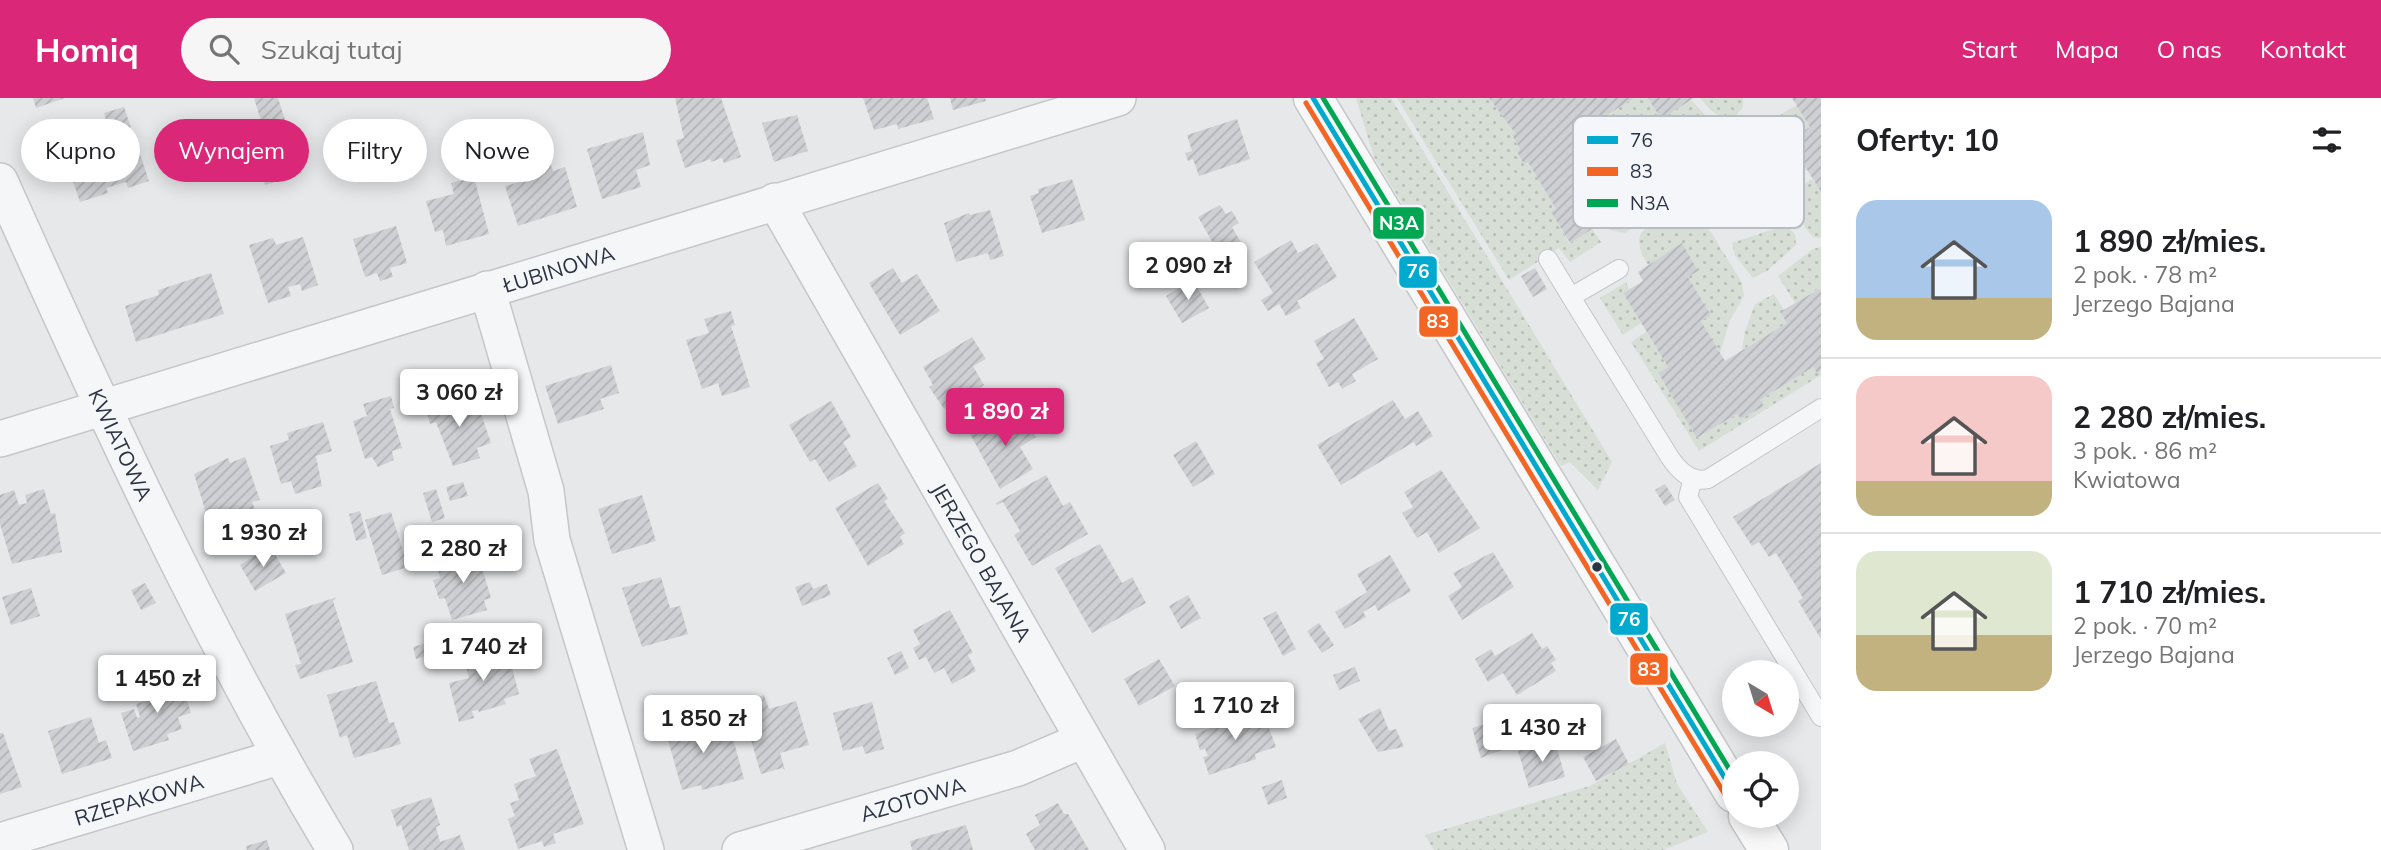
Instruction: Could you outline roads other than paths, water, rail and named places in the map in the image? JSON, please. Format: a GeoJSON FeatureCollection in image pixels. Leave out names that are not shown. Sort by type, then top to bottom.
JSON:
{"type":"FeatureCollection","features":[{"type":"Feature","properties":{"kind":"main road"},"geometry":{"type":"LineString","coordinates":[[1312,98],[1722,773]]}},
{"type":"Feature","properties":{"kind":"main road"},"geometry":{"type":"LineString","coordinates":[[1755,828],[1769,850]]}},
{"type":"Feature","properties":{"kind":"street","name":"ŁUBINOWA"},"geometry":{"type":"LineString","coordinates":[[0,439],[1118,98]]}},
{"type":"Feature","properties":{"kind":"street","name":"KWIATOWA"},"geometry":{"type":"LineString","coordinates":[[0,181],[101,408],[279,757],[335,850]]}},
{"type":"Feature","properties":{"kind":"street","name":"JERZEGO BAJANA"},"geometry":{"type":"LineString","coordinates":[[775,201],[1147,850]]}},
{"type":"Feature","properties":{"kind":"street"},"geometry":{"type":"LineString","coordinates":[[487,289],[546,491],[552,540],[646,850]]}},
{"type":"Feature","properties":{"kind":"street","name":"AZOTOWA"},"geometry":{"type":"LineString","coordinates":[[740,850],[1018,768],[1083,740]]}},
{"type":"Feature","properties":{"kind":"street","name":"RZEPAKOWA"},"geometry":{"type":"LineString","coordinates":[[0,841],[279,757]]}},
{"type":"Feature","properties":{"kind":"lane"},"geometry":{"type":"LineString","coordinates":[[1548,259],[1673,463],[1693,478],[1708,479],[1821,408]]}},
{"type":"Feature","properties":{"kind":"lane"},"geometry":{"type":"LineString","coordinates":[[1571,298],[1619,269]]}},
{"type":"Feature","properties":{"kind":"lane"},"geometry":{"type":"LineString","coordinates":[[1693,478],[1688,497],[1821,718]]}}]}
